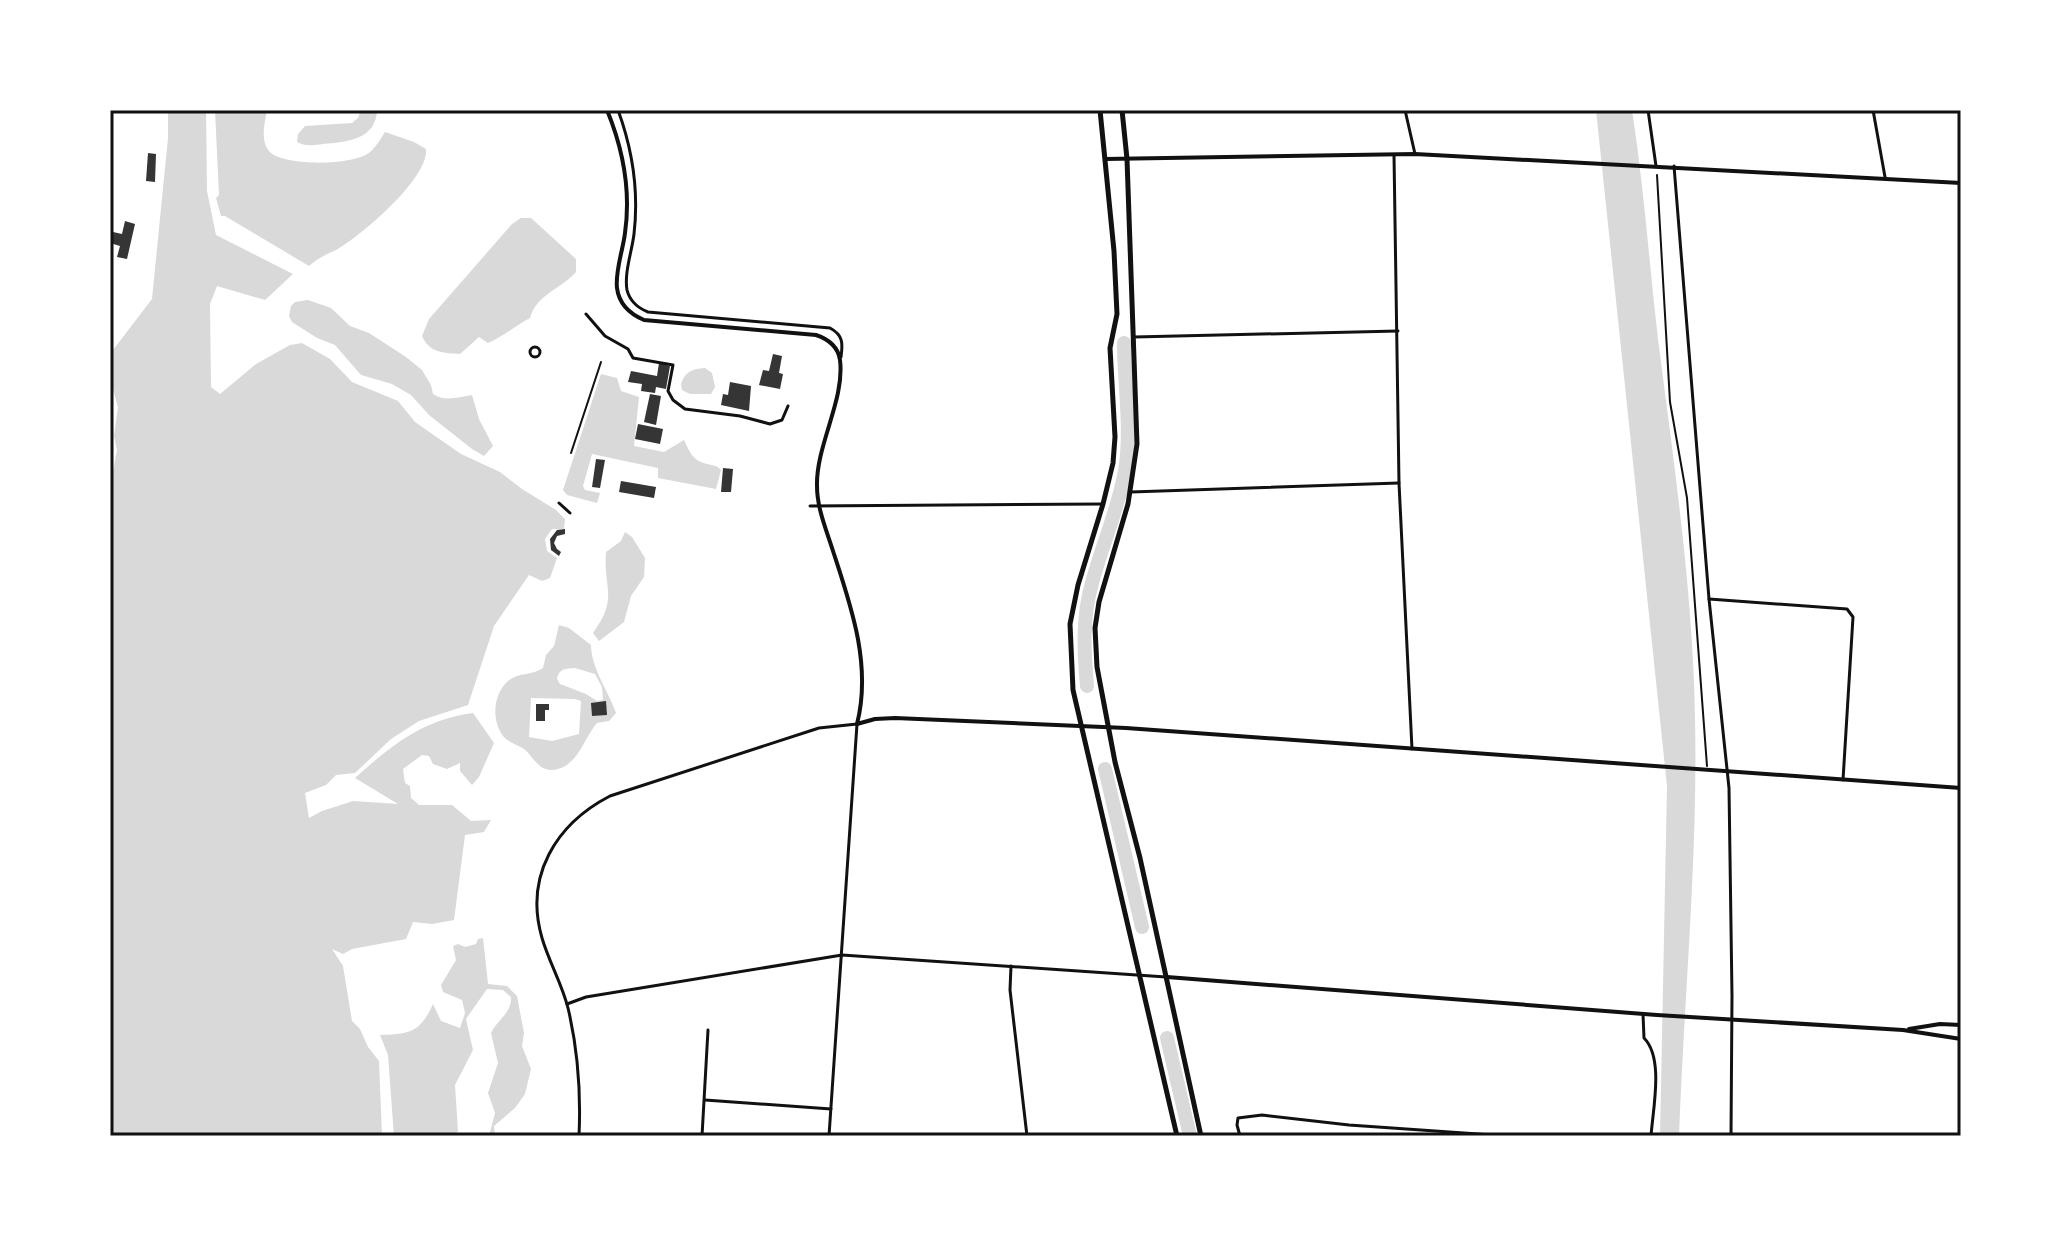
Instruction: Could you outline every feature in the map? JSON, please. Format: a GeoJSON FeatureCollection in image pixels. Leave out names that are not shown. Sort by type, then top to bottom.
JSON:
{"type":"FeatureCollection","features":[{"type":"Feature","properties":{"kind":"main road"},"geometry":{"type":"LineString","coordinates":[[1100,110],[1117,314],[1110,348],[1115,437],[1113,463],[1070,624],[1072,679],[1177,1136]]}},
{"type":"Feature","properties":{"kind":"main road"},"geometry":{"type":"LineString","coordinates":[[1122,110],[1127,159],[1137,444],[1131,492],[1105,577],[1095,628],[1097,667],[1108,729],[1201,1136]]}},
{"type":"Feature","properties":{"kind":"street"},"geometry":{"type":"LineString","coordinates":[[607,110],[625,175],[625,231],[617,286],[627,310],[644,320],[816,335],[832,344],[840,361]]}},
{"type":"Feature","properties":{"kind":"street"},"geometry":{"type":"LineString","coordinates":[[618,110],[628,137],[636,179],[634,233],[627,286],[635,304],[648,312],[830,328],[840,335],[843,345],[817,482],[819,504],[857,627],[863,702],[857,724],[829,1136]]}},
{"type":"Feature","properties":{"kind":"street"},"geometry":{"type":"LineString","coordinates":[[1405,110],[1415,154]]}},
{"type":"Feature","properties":{"kind":"street"},"geometry":{"type":"LineString","coordinates":[[1648,110],[1656,166]]}},
{"type":"Feature","properties":{"kind":"street"},"geometry":{"type":"LineString","coordinates":[[1873,110],[1885,177]]}},
{"type":"Feature","properties":{"kind":"street"},"geometry":{"type":"LineString","coordinates":[[1105,159],[1415,154],[1961,183]]}},
{"type":"Feature","properties":{"kind":"street"},"geometry":{"type":"LineString","coordinates":[[1394,155],[1399,483],[1412,749]]}},
{"type":"Feature","properties":{"kind":"street"},"geometry":{"type":"LineString","coordinates":[[1674,166],[1709,599],[1728,771],[1731,1136]]}},
{"type":"Feature","properties":{"kind":"street"},"geometry":{"type":"LineString","coordinates":[[586,314],[605,336],[628,349],[633,358],[673,365],[668,391],[673,400],[685,409],[740,416],[770,424],[782,420],[788,406]]}},
{"type":"Feature","properties":{"kind":"street"},"geometry":{"type":"LineString","coordinates":[[1134,337],[1398,331]]}},
{"type":"Feature","properties":{"kind":"street"},"geometry":{"type":"LineString","coordinates":[[1131,492],[1154,494],[1399,483]]}},
{"type":"Feature","properties":{"kind":"street"},"geometry":{"type":"LineString","coordinates":[[559,503],[570,513]]}},
{"type":"Feature","properties":{"kind":"street"},"geometry":{"type":"LineString","coordinates":[[810,506],[1103,504]]}},
{"type":"Feature","properties":{"kind":"street"},"geometry":{"type":"LineString","coordinates":[[1709,599],[1847,609],[1853,617],[1843,780]]}},
{"type":"Feature","properties":{"kind":"street"},"geometry":{"type":"LineString","coordinates":[[579,1136],[579,1075],[567,1004],[542,938],[538,918],[540,876],[556,841],[579,814],[610,796],[819,728],[895,718],[1081,727],[1961,788]]}},
{"type":"Feature","properties":{"kind":"street"},"geometry":{"type":"LineString","coordinates":[[567,1004],[586,997],[842,955],[1903,1030],[1961,1039]]}},
{"type":"Feature","properties":{"kind":"street"},"geometry":{"type":"LineString","coordinates":[[1011,966],[1010,990],[1027,1136]]}},
{"type":"Feature","properties":{"kind":"street"},"geometry":{"type":"LineString","coordinates":[[1643,1014],[1644,1038],[1652,1046],[1656,1059],[1651,1136]]}},
{"type":"Feature","properties":{"kind":"street"},"geometry":{"type":"LineString","coordinates":[[1903,1030],[1940,1024],[1961,1025]]}},
{"type":"Feature","properties":{"kind":"street"},"geometry":{"type":"LineString","coordinates":[[702,1136],[708,1030]]}},
{"type":"Feature","properties":{"kind":"street"},"geometry":{"type":"LineString","coordinates":[[705,1100],[831,1109]]}},
{"type":"Feature","properties":{"kind":"street"},"geometry":{"type":"LineString","coordinates":[[1240,1136],[1238,1118],[1262,1115],[1351,1126],[1507,1136]]}},
{"type":"Feature","properties":{"kind":"path"},"geometry":{"type":"LineString","coordinates":[[1656,166],[1670,402],[1687,498],[1708,770]]}},
{"type":"Feature","properties":{"kind":"path"},"geometry":{"type":"LineString","coordinates":[[571,453],[601,362]]}},
{"type":"Feature","properties":{"kind":"shaded area"},"geometry":{"type":"Polygon","coordinates":[[[168,110],[206,110],[207,191],[216,235],[293,274],[265,300],[217,286],[210,304],[211,387],[220,394],[256,364],[290,345],[302,343],[330,359],[352,382],[398,401],[415,422],[461,454],[500,472],[565,519],[564,529],[552,529],[545,539],[547,551],[557,558],[550,578],[542,581],[529,575],[494,626],[468,705],[419,721],[391,739],[355,773],[336,775],[326,785],[305,793],[309,818],[353,801],[398,804],[355,778],[409,736],[455,716],[473,713],[494,743],[479,777],[472,785],[460,771],[460,763],[447,769],[433,764],[429,756],[422,755],[403,769],[411,798],[419,805],[452,805],[471,821],[491,820],[484,832],[465,835],[454,920],[432,924],[413,922],[406,939],[352,949],[343,954],[332,949],[343,966],[352,1021],[379,1061],[382,1136],[110,1136],[110,488],[117,450],[114,436],[118,407],[111,382],[113,350],[152,299],[168,110]]]}},
{"type":"Feature","properties":{"kind":"shaded area"},"geometry":{"type":"Polygon","coordinates":[[[215,110],[267,110],[264,132],[267,149],[291,160],[320,163],[362,157],[372,150],[385,132],[426,149],[424,161],[405,190],[376,220],[347,243],[309,266],[221,216],[216,198],[219,195],[215,110]]]}},
{"type":"Feature","properties":{"kind":"shaded area"},"geometry":{"type":"Polygon","coordinates":[[[361,110],[377,110],[371,128],[358,138],[313,145],[297,142],[298,134],[305,126],[352,123],[361,110]]]}},
{"type":"Feature","properties":{"kind":"shaded area"},"geometry":{"type":"Polygon","coordinates":[[[1596,110],[1632,110],[1691,623],[1695,718],[1694,823],[1679,1136],[1660,1136],[1667,786],[1596,110]]]}},
{"type":"Feature","properties":{"kind":"shaded area"},"geometry":{"type":"Polygon","coordinates":[[[521,218],[531,218],[576,259],[576,272],[543,298],[530,318],[494,340],[488,343],[479,337],[460,354],[433,349],[422,336],[429,319],[512,224],[521,218]]]}},
{"type":"Feature","properties":{"kind":"shaded area"},"geometry":{"type":"Polygon","coordinates":[[[308,300],[331,308],[350,326],[369,333],[406,357],[422,370],[433,394],[447,398],[472,395],[479,419],[493,446],[484,456],[472,449],[429,415],[411,395],[392,384],[361,375],[335,345],[292,322],[289,316],[291,306],[295,302],[308,300]]]}},
{"type":"Feature","properties":{"kind":"shaded area"},"geometry":{"type":"Polygon","coordinates":[[[705,368],[712,373],[715,387],[711,394],[690,394],[682,390],[681,384],[687,373],[705,368]]]}},
{"type":"Feature","properties":{"kind":"shaded area"},"geometry":{"type":"Polygon","coordinates":[[[601,374],[617,378],[621,391],[639,397],[634,446],[664,452],[684,440],[695,458],[721,470],[716,489],[658,478],[658,468],[592,454],[583,486],[585,490],[600,493],[597,503],[567,495],[563,490],[601,374]]]}},
{"type":"Feature","properties":{"kind":"shaded area"},"geometry":{"type":"Polygon","coordinates":[[[625,532],[632,537],[645,558],[644,577],[631,596],[624,622],[599,641],[593,633],[608,602],[606,552],[621,541],[625,532]]]}},
{"type":"Feature","properties":{"kind":"shaded area"},"geometry":{"type":"Polygon","coordinates":[[[559,625],[569,628],[591,645],[597,671],[616,713],[609,721],[597,723],[571,761],[552,770],[542,767],[524,749],[503,736],[495,710],[505,684],[514,677],[543,668],[546,655],[554,646],[559,625]],[[575,668],[559,673],[557,679],[560,684],[597,701],[603,700],[602,687],[595,674],[575,668]],[[531,698],[529,737],[552,741],[579,734],[581,701],[531,698]]]}},
{"type":"Feature","properties":{"kind":"shaded area"},"geometry":{"type":"Polygon","coordinates":[[[483,938],[488,984],[507,986],[517,996],[524,1033],[522,1046],[531,1069],[525,1094],[515,1108],[494,1126],[495,1136],[489,1136],[495,1113],[488,1093],[498,1063],[491,1033],[507,1012],[511,997],[503,990],[487,989],[466,1019],[473,1050],[455,1085],[458,1131],[455,1136],[394,1136],[388,1055],[380,1035],[412,1030],[423,1021],[433,1004],[441,1021],[460,1028],[465,1013],[462,1000],[443,992],[441,985],[456,960],[453,946],[458,944],[465,947],[483,938]]]}},
{"type":"Feature","properties":{"kind":"building"},"geometry":{"type":"Polygon","coordinates":[[[148,153],[156,154],[155,182],[146,181],[148,153]]]}},
{"type":"Feature","properties":{"kind":"building"},"geometry":{"type":"Polygon","coordinates":[[[125,221],[135,224],[127,259],[117,257],[120,246],[110,243],[113,232],[122,234],[125,221]]]}},
{"type":"Feature","properties":{"kind":"building"},"geometry":{"type":"Polygon","coordinates":[[[773,354],[782,356],[780,389],[759,385],[763,370],[769,371],[773,354]]]}},
{"type":"Feature","properties":{"kind":"building"},"geometry":{"type":"Polygon","coordinates":[[[659,363],[670,366],[666,389],[656,387],[655,393],[641,391],[642,384],[628,382],[631,371],[657,376],[659,363]]]}},
{"type":"Feature","properties":{"kind":"building"},"geometry":{"type":"Polygon","coordinates":[[[730,382],[751,386],[749,411],[721,405],[723,394],[728,395],[730,382]]]}},
{"type":"Feature","properties":{"kind":"building"},"geometry":{"type":"Polygon","coordinates":[[[650,394],[661,396],[656,425],[644,422],[650,394]]]}},
{"type":"Feature","properties":{"kind":"building"},"geometry":{"type":"Polygon","coordinates":[[[638,424],[663,429],[660,444],[635,439],[638,424]]]}},
{"type":"Feature","properties":{"kind":"building"},"geometry":{"type":"Polygon","coordinates":[[[596,459],[605,460],[600,488],[592,487],[596,459]]]}},
{"type":"Feature","properties":{"kind":"building"},"geometry":{"type":"Polygon","coordinates":[[[723,468],[733,469],[731,492],[721,492],[723,468]]]}},
{"type":"Feature","properties":{"kind":"building"},"geometry":{"type":"Polygon","coordinates":[[[621,481],[656,487],[654,498],[619,492],[621,481]]]}},
{"type":"Feature","properties":{"kind":"building"},"geometry":{"type":"Polygon","coordinates":[[[565,529],[565,534],[557,536],[554,543],[561,552],[559,556],[551,550],[550,539],[557,530],[565,529]]]}},
{"type":"Feature","properties":{"kind":"building"},"geometry":{"type":"Polygon","coordinates":[[[606,701],[607,715],[592,716],[591,703],[606,701]]]}},
{"type":"Feature","properties":{"kind":"building"},"geometry":{"type":"Polygon","coordinates":[[[536,704],[549,704],[549,710],[545,710],[545,721],[536,721],[536,704]]]}},
{"type":"Feature","properties":{"kind":"waterway"},"geometry":{"type":"LineString","coordinates":[[1087,686],[1085,634],[1089,596],[1118,500],[1127,455],[1124,343]]}},
{"type":"Feature","properties":{"kind":"waterway"},"geometry":{"type":"LineString","coordinates":[[1105,769],[1142,927]]}},
{"type":"Feature","properties":{"kind":"waterway"},"geometry":{"type":"LineString","coordinates":[[1167,1038],[1190,1136]]}}]}
